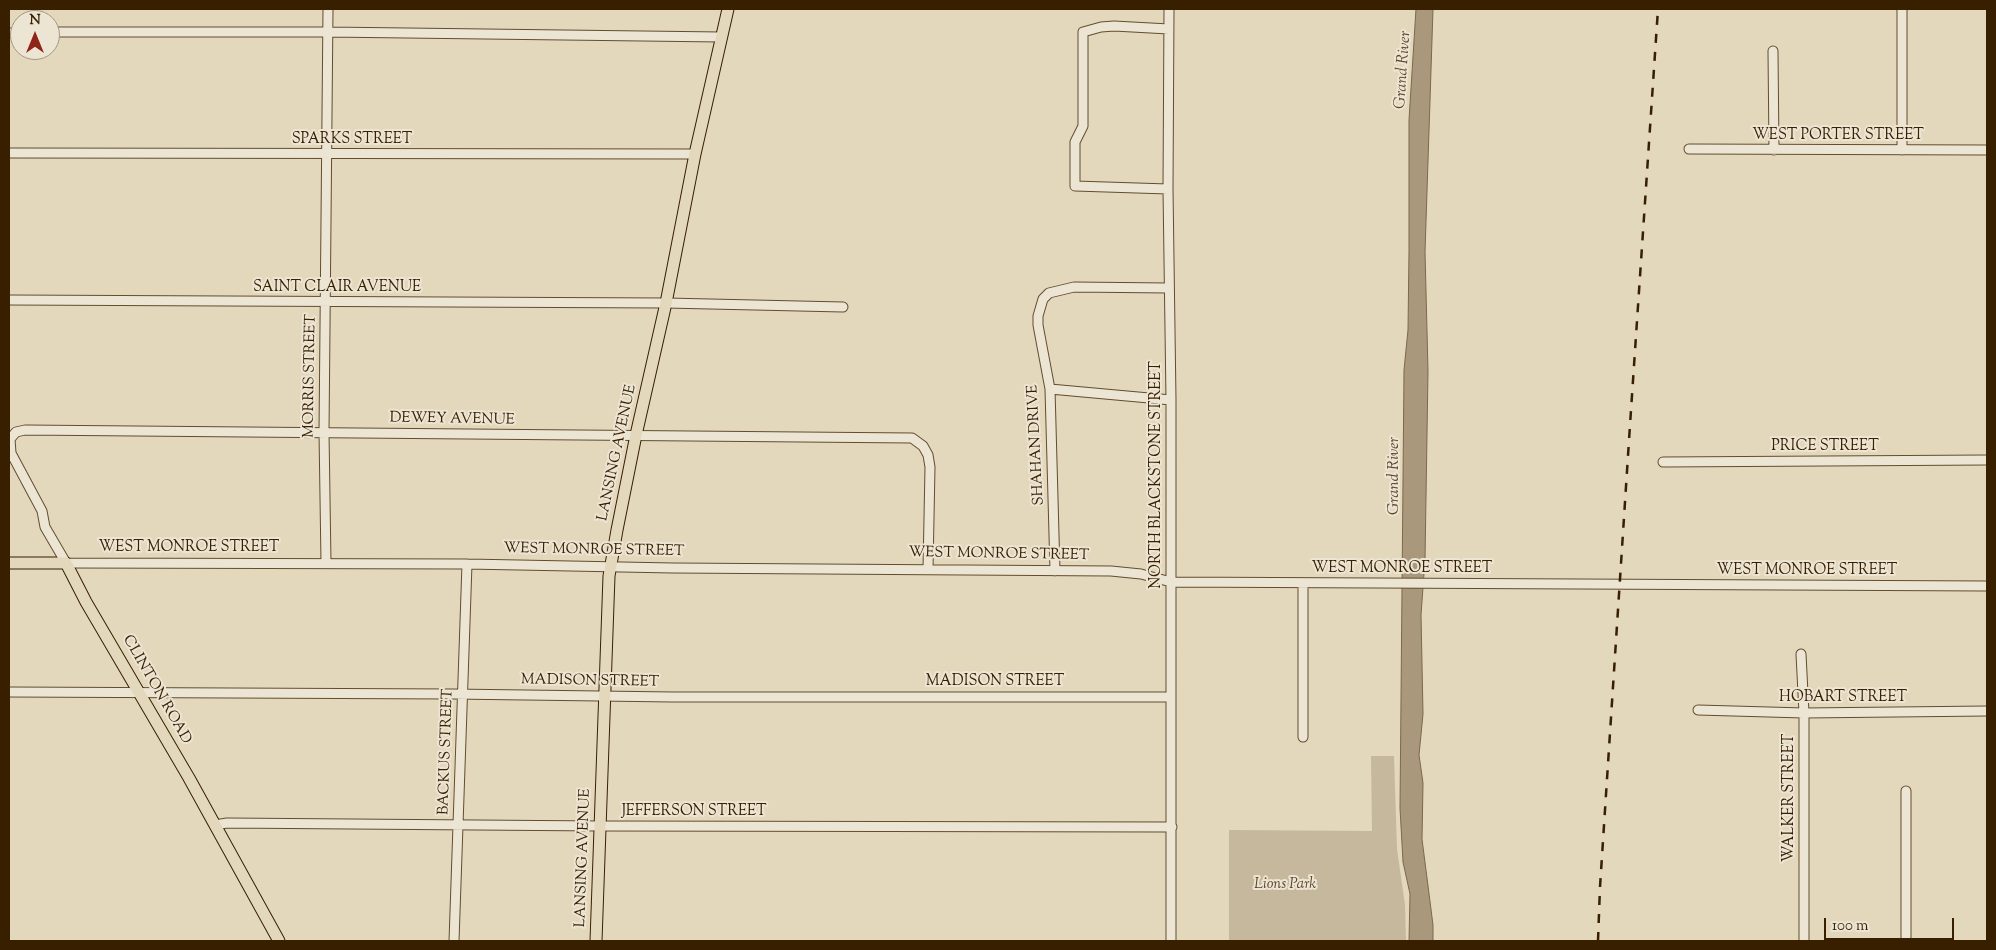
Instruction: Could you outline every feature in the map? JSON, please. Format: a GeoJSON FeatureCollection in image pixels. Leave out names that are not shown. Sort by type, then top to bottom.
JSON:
{"type":"FeatureCollection","features":[{"type":"Feature","properties":{"kind":"main road","name":"LANSING AVENUE"},"geometry":{"type":"LineString","coordinates":[[596,941],[610,576],[616,530],[666,303],[695,154],[728,9]]}},
{"type":"Feature","properties":{"kind":"main road","name":"WEST MONROE STREET"},"geometry":{"type":"LineString","coordinates":[[9,563],[66,563]]}},
{"type":"Feature","properties":{"kind":"main road","name":"CLINTON ROAD"},"geometry":{"type":"LineString","coordinates":[[66,563],[86,602],[140,692],[279,941]]}},
{"type":"Feature","properties":{"kind":"street","name":"MORRIS STREET"},"geometry":{"type":"LineString","coordinates":[[326,563],[324,432],[328,9]]}},
{"type":"Feature","properties":{"kind":"street","name":"NORTH BLACKSTONE STREET"},"geometry":{"type":"LineString","coordinates":[[1169,9],[1168,288],[1172,582],[1171,941]]}},
{"type":"Feature","properties":{"kind":"street"},"geometry":{"type":"LineString","coordinates":[[1902,9],[1902,150]]}},
{"type":"Feature","properties":{"kind":"street"},"geometry":{"type":"LineString","coordinates":[[1168,189],[1075,186],[1075,142],[1083,126],[1083,32],[1114,26],[1169,29]]}},
{"type":"Feature","properties":{"kind":"street"},"geometry":{"type":"LineString","coordinates":[[60,32],[328,32],[721,37]]}},
{"type":"Feature","properties":{"kind":"street"},"geometry":{"type":"LineString","coordinates":[[1773,51],[1774,150]]}},
{"type":"Feature","properties":{"kind":"street","name":"WEST PORTER STREET"},"geometry":{"type":"LineString","coordinates":[[1689,150],[1987,150]]}},
{"type":"Feature","properties":{"kind":"street","name":"SPARKS STREET"},"geometry":{"type":"LineString","coordinates":[[9,153],[695,154]]}},
{"type":"Feature","properties":{"kind":"street","name":"SHAHAN DRIVE"},"geometry":{"type":"LineString","coordinates":[[1055,571],[1050,389],[1038,325],[1043,299],[1049,293],[1074,287],[1168,288]]}},
{"type":"Feature","properties":{"kind":"street","name":"SAINT CLAIR AVENUE"},"geometry":{"type":"LineString","coordinates":[[9,300],[666,303],[843,307]]}},
{"type":"Feature","properties":{"kind":"street"},"geometry":{"type":"LineString","coordinates":[[1050,389],[1171,400]]}},
{"type":"Feature","properties":{"kind":"street","name":"DEWEY AVENUE"},"geometry":{"type":"LineString","coordinates":[[11,453],[10,439],[16,432],[25,430],[912,438],[923,446],[928,455],[930,467],[928,569]]}},
{"type":"Feature","properties":{"kind":"street","name":"CLINTON ROAD"},"geometry":{"type":"LineString","coordinates":[[11,453],[42,511],[45,527],[66,563]]}},
{"type":"Feature","properties":{"kind":"street","name":"PRICE STREET"},"geometry":{"type":"LineString","coordinates":[[1663,462],[1987,460]]}},
{"type":"Feature","properties":{"kind":"street","name":"WEST MONROE STREET"},"geometry":{"type":"LineString","coordinates":[[66,563],[467,564],[1111,571],[1141,574],[1172,582],[1987,586]]}},
{"type":"Feature","properties":{"kind":"street","name":"BACKUS STREET"},"geometry":{"type":"LineString","coordinates":[[454,941],[467,564]]}},
{"type":"Feature","properties":{"kind":"street"},"geometry":{"type":"LineString","coordinates":[[1303,583],[1303,737]]}},
{"type":"Feature","properties":{"kind":"street","name":"WALKER STREET"},"geometry":{"type":"LineString","coordinates":[[1801,654],[1804,713],[1804,941]]}},
{"type":"Feature","properties":{"kind":"street","name":"MADISON STREET"},"geometry":{"type":"LineString","coordinates":[[9,692],[605,696],[1171,696]]}},
{"type":"Feature","properties":{"kind":"street","name":"HOBART STREET"},"geometry":{"type":"LineString","coordinates":[[1698,710],[1804,713],[1987,711]]}},
{"type":"Feature","properties":{"kind":"street"},"geometry":{"type":"LineString","coordinates":[[1906,791],[1906,941]]}},
{"type":"Feature","properties":{"kind":"street","name":"JEFFERSON STREET"},"geometry":{"type":"LineString","coordinates":[[215,825],[227,823],[1172,827]]}},
{"type":"Feature","properties":{"kind":"green space","name":"Lions Park"},"geometry":{"type":"Polygon","coordinates":[[[1371,756],[1394,756],[1397,849],[1405,905],[1406,941],[1229,941],[1229,830],[1372,831],[1371,756]]]}},
{"type":"Feature","properties":{"kind":"shaded area","name":"Grand River"},"geometry":{"type":"Polygon","coordinates":[[[1416,9],[1433,9],[1425,252],[1428,371],[1425,560],[1421,615],[1423,714],[1419,755],[1423,783],[1422,839],[1433,925],[1433,941],[1409,941],[1410,894],[1403,862],[1400,808],[1404,370],[1408,330],[1409,120],[1416,9]]]}},
{"type":"Feature","properties":{"kind":"railway"},"geometry":{"type":"LineString","coordinates":[[1598,941],[1658,9]]}}]}
